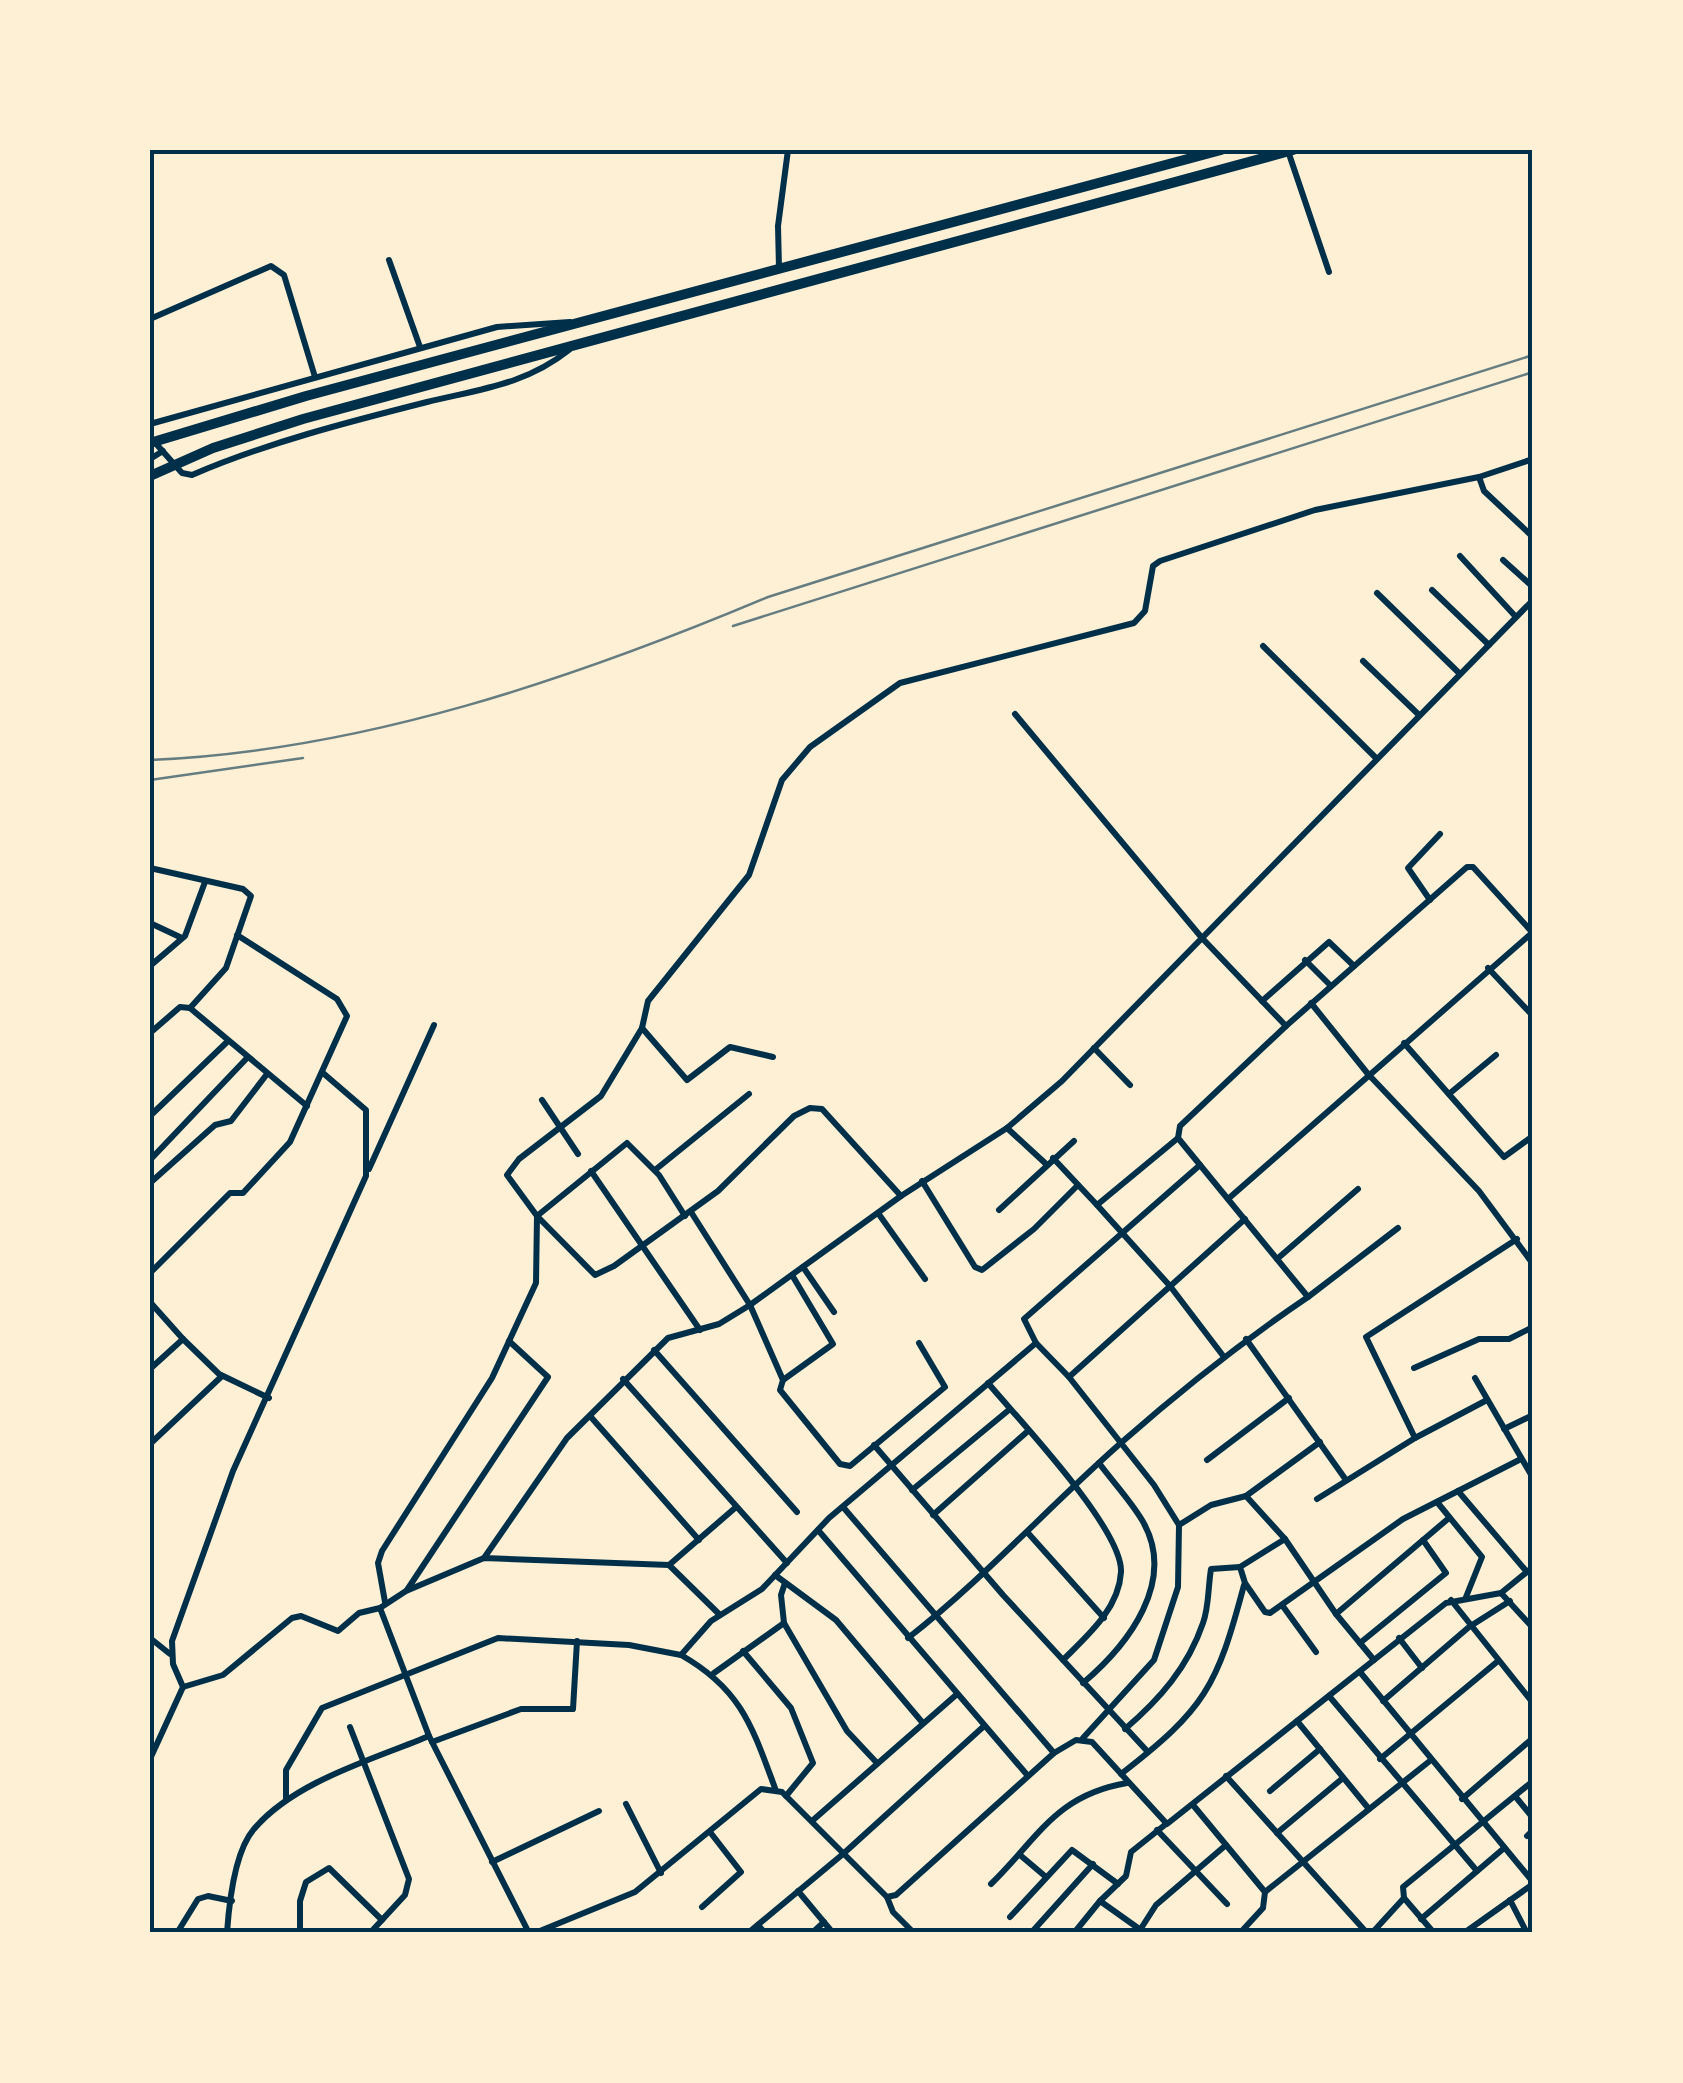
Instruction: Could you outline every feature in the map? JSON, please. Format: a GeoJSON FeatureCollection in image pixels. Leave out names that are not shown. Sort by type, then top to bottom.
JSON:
{"type":"FeatureCollection","features":[{"type":"Feature","properties":{"kind":"highway"},"geometry":{"type":"LineString","coordinates":[[150,440],[1221,150]]}},
{"type":"Feature","properties":{"kind":"highway"},"geometry":{"type":"LineString","coordinates":[[1242,150],[1246,162]]}},
{"type":"Feature","properties":{"kind":"highway"},"geometry":{"type":"LineString","coordinates":[[150,476],[213,448],[578,343],[1291,151]]}},
{"type":"Feature","properties":{"kind":"street"},"geometry":{"type":"LineString","coordinates":[[779,270],[778,226],[788,150]]}},
{"type":"Feature","properties":{"kind":"street"},"geometry":{"type":"LineString","coordinates":[[1291,151],[1329,272]]}},
{"type":"Feature","properties":{"kind":"street"},"geometry":{"type":"LineString","coordinates":[[389,260],[420,347]]}},
{"type":"Feature","properties":{"kind":"street"},"geometry":{"type":"LineString","coordinates":[[150,319],[271,266],[277,268],[284,275],[315,378]]}},
{"type":"Feature","properties":{"kind":"street"},"geometry":{"type":"LineString","coordinates":[[150,424],[497,328],[549,320],[583,323]]}},
{"type":"Feature","properties":{"kind":"street"},"geometry":{"type":"LineString","coordinates":[[150,440],[182,473],[192,475],[258,450],[429,402],[498,388],[543,370],[578,343]]}},
{"type":"Feature","properties":{"kind":"street"},"geometry":{"type":"LineString","coordinates":[[150,459],[163,451]]}},
{"type":"Feature","properties":{"kind":"street"},"geometry":{"type":"LineString","coordinates":[[901,1196],[832,1118],[815,1107],[794,1116],[688,1214],[594,1275],[537,1216],[507,1175],[519,1159],[607,1090],[642,1028],[648,1000],[749,875],[782,780],[810,747],[876,696],[900,683],[1134,623],[1142,616],[1153,566],[1160,561],[1315,510],[1478,477],[1533,458]]}},
{"type":"Feature","properties":{"kind":"street"},"geometry":{"type":"LineString","coordinates":[[1478,477],[1484,490],[1533,537]]}},
{"type":"Feature","properties":{"kind":"street"},"geometry":{"type":"LineString","coordinates":[[1460,556],[1516,616]]}},
{"type":"Feature","properties":{"kind":"street"},"geometry":{"type":"LineString","coordinates":[[1502,560],[1533,587]]}},
{"type":"Feature","properties":{"kind":"street"},"geometry":{"type":"LineString","coordinates":[[1432,590],[1489,645]]}},
{"type":"Feature","properties":{"kind":"street"},"geometry":{"type":"LineString","coordinates":[[1377,593],[1459,674]]}},
{"type":"Feature","properties":{"kind":"street"},"geometry":{"type":"LineString","coordinates":[[484,1558],[567,1438],[622,1379],[674,1334],[700,1330],[750,1305],[901,1196],[1007,1128],[1094,1048],[1533,600]]}},
{"type":"Feature","properties":{"kind":"street"},"geometry":{"type":"LineString","coordinates":[[1263,646],[1376,758]]}},
{"type":"Feature","properties":{"kind":"street"},"geometry":{"type":"LineString","coordinates":[[1363,661],[1418,714]]}},
{"type":"Feature","properties":{"kind":"street"},"geometry":{"type":"LineString","coordinates":[[1015,714],[1202,938],[1286,1026]]}},
{"type":"Feature","properties":{"kind":"street"},"geometry":{"type":"LineString","coordinates":[[1430,900],[1408,868],[1440,834]]}},
{"type":"Feature","properties":{"kind":"street"},"geometry":{"type":"LineString","coordinates":[[1097,1205],[1178,1138],[1180,1126],[1286,1026],[1471,866],[1532,932],[1228,1199]]}},
{"type":"Feature","properties":{"kind":"street"},"geometry":{"type":"LineString","coordinates":[[150,868],[250,894],[226,968],[190,1008]]}},
{"type":"Feature","properties":{"kind":"street"},"geometry":{"type":"LineString","coordinates":[[150,966],[182,938],[205,882]]}},
{"type":"Feature","properties":{"kind":"street"},"geometry":{"type":"LineString","coordinates":[[150,923],[182,938]]}},
{"type":"Feature","properties":{"kind":"street"},"geometry":{"type":"LineString","coordinates":[[150,1273],[230,1194],[243,1194],[288,1146],[347,1016],[345,1007],[237,934]]}},
{"type":"Feature","properties":{"kind":"street"},"geometry":{"type":"LineString","coordinates":[[1262,1001],[1305,960],[1331,942],[1354,966]]}},
{"type":"Feature","properties":{"kind":"street"},"geometry":{"type":"LineString","coordinates":[[1305,960],[1331,986]]}},
{"type":"Feature","properties":{"kind":"street"},"geometry":{"type":"LineString","coordinates":[[1488,968],[1533,1016]]}},
{"type":"Feature","properties":{"kind":"street"},"geometry":{"type":"LineString","coordinates":[[1312,1003],[1368,1074],[1479,1191],[1533,1264]]}},
{"type":"Feature","properties":{"kind":"street"},"geometry":{"type":"LineString","coordinates":[[150,1033],[180,1007],[190,1008],[307,1106]]}},
{"type":"Feature","properties":{"kind":"street"},"geometry":{"type":"LineString","coordinates":[[171,1654],[233,1471],[434,1025]]}},
{"type":"Feature","properties":{"kind":"street"},"geometry":{"type":"LineString","coordinates":[[642,1028],[687,1080],[730,1046],[773,1058]]}},
{"type":"Feature","properties":{"kind":"street"},"geometry":{"type":"LineString","coordinates":[[150,1116],[227,1042]]}},
{"type":"Feature","properties":{"kind":"street"},"geometry":{"type":"LineString","coordinates":[[1404,1043],[1504,1157],[1533,1136]]}},
{"type":"Feature","properties":{"kind":"street"},"geometry":{"type":"LineString","coordinates":[[1094,1048],[1130,1085]]}},
{"type":"Feature","properties":{"kind":"street"},"geometry":{"type":"LineString","coordinates":[[1448,1094],[1496,1055]]}},
{"type":"Feature","properties":{"kind":"street"},"geometry":{"type":"LineString","coordinates":[[150,1160],[247,1058]]}},
{"type":"Feature","properties":{"kind":"street"},"geometry":{"type":"LineString","coordinates":[[323,1073],[366,1110],[366,1176]]}},
{"type":"Feature","properties":{"kind":"street"},"geometry":{"type":"LineString","coordinates":[[150,1183],[215,1125],[232,1121],[267,1074]]}},
{"type":"Feature","properties":{"kind":"street"},"geometry":{"type":"LineString","coordinates":[[654,1170],[750,1094]]}},
{"type":"Feature","properties":{"kind":"street"},"geometry":{"type":"LineString","coordinates":[[542,1100],[578,1154]]}},
{"type":"Feature","properties":{"kind":"street"},"geometry":{"type":"LineString","coordinates":[[1007,1128],[1078,1184],[1170,1286],[1224,1357]]}},
{"type":"Feature","properties":{"kind":"street"},"geometry":{"type":"LineString","coordinates":[[1178,1138],[1308,1297]]}},
{"type":"Feature","properties":{"kind":"street"},"geometry":{"type":"LineString","coordinates":[[999,1210],[1074,1141]]}},
{"type":"Feature","properties":{"kind":"street"},"geometry":{"type":"LineString","coordinates":[[776,1788],[761,1789],[635,1892],[532,1933],[431,1739],[383,1605],[378,1563],[488,1388],[536,1284],[537,1216],[627,1143],[688,1214],[750,1305],[783,1380]]}},
{"type":"Feature","properties":{"kind":"street"},"geometry":{"type":"LineString","coordinates":[[887,1896],[896,1895],[1054,1753],[1083,1738],[1106,1708],[1154,1660],[1170,1622],[1178,1587],[1179,1525],[1121,1443],[1069,1377],[1036,1343],[1024,1319],[1200,1165]]}},
{"type":"Feature","properties":{"kind":"street"},"geometry":{"type":"LineString","coordinates":[[591,1172],[700,1330]]}},
{"type":"Feature","properties":{"kind":"street"},"geometry":{"type":"LineString","coordinates":[[922,1182],[975,1267],[982,1270],[1034,1229],[1078,1184]]}},
{"type":"Feature","properties":{"kind":"street"},"geometry":{"type":"LineString","coordinates":[[1277,1259],[1358,1189]]}},
{"type":"Feature","properties":{"kind":"street"},"geometry":{"type":"LineString","coordinates":[[878,1213],[925,1279]]}},
{"type":"Feature","properties":{"kind":"street"},"geometry":{"type":"LineString","coordinates":[[1069,1377],[1244,1219]]}},
{"type":"Feature","properties":{"kind":"street"},"geometry":{"type":"LineString","coordinates":[[908,1638],[984,1574],[1121,1443],[1246,1339],[1398,1228]]}},
{"type":"Feature","properties":{"kind":"street"},"geometry":{"type":"LineString","coordinates":[[1415,1438],[1366,1337],[1517,1239]]}},
{"type":"Feature","properties":{"kind":"street"},"geometry":{"type":"LineString","coordinates":[[803,1267],[834,1312]]}},
{"type":"Feature","properties":{"kind":"street"},"geometry":{"type":"LineString","coordinates":[[792,1275],[833,1344],[783,1380],[780,1390],[840,1464],[850,1466],[945,1387],[919,1343]]}},
{"type":"Feature","properties":{"kind":"street"},"geometry":{"type":"LineString","coordinates":[[150,1302],[222,1376],[269,1398]]}},
{"type":"Feature","properties":{"kind":"street"},"geometry":{"type":"LineString","coordinates":[[1414,1368],[1479,1339],[1510,1338],[1533,1326]]}},
{"type":"Feature","properties":{"kind":"street"},"geometry":{"type":"LineString","coordinates":[[1246,1339],[1346,1480]]}},
{"type":"Feature","properties":{"kind":"street"},"geometry":{"type":"LineString","coordinates":[[150,1370],[183,1340]]}},
{"type":"Feature","properties":{"kind":"street"},"geometry":{"type":"LineString","coordinates":[[406,1591],[548,1377],[509,1342]]}},
{"type":"Feature","properties":{"kind":"street"},"geometry":{"type":"LineString","coordinates":[[681,1655],[720,1615],[775,1575],[843,1506],[1036,1343]]}},
{"type":"Feature","properties":{"kind":"street"},"geometry":{"type":"LineString","coordinates":[[654,1350],[798,1512]]}},
{"type":"Feature","properties":{"kind":"street"},"geometry":{"type":"LineString","coordinates":[[150,1444],[222,1376]]}},
{"type":"Feature","properties":{"kind":"street"},"geometry":{"type":"LineString","coordinates":[[1474,1378],[1533,1478]]}},
{"type":"Feature","properties":{"kind":"street"},"geometry":{"type":"LineString","coordinates":[[622,1379],[786,1563]]}},
{"type":"Feature","properties":{"kind":"street"},"geometry":{"type":"LineString","coordinates":[[988,1383],[1076,1488],[1109,1533],[1120,1562],[1120,1580],[1104,1619],[1062,1660]]}},
{"type":"Feature","properties":{"kind":"street"},"geometry":{"type":"LineString","coordinates":[[1208,1460],[1288,1398]]}},
{"type":"Feature","properties":{"kind":"street"},"geometry":{"type":"LineString","coordinates":[[1317,1499],[1415,1438],[1487,1400]]}},
{"type":"Feature","properties":{"kind":"street"},"geometry":{"type":"LineString","coordinates":[[912,1490],[1010,1408]]}},
{"type":"Feature","properties":{"kind":"street"},"geometry":{"type":"LineString","coordinates":[[1504,1428],[1533,1415]]}},
{"type":"Feature","properties":{"kind":"street"},"geometry":{"type":"LineString","coordinates":[[590,1416],[700,1540]]}},
{"type":"Feature","properties":{"kind":"street"},"geometry":{"type":"LineString","coordinates":[[933,1514],[1028,1431]]}},
{"type":"Feature","properties":{"kind":"street"},"geometry":{"type":"LineString","coordinates":[[1179,1525],[1211,1505],[1246,1496],[1320,1442]]}},
{"type":"Feature","properties":{"kind":"street"},"geometry":{"type":"LineString","coordinates":[[874,1445],[984,1574],[1148,1752]]}},
{"type":"Feature","properties":{"kind":"street"},"geometry":{"type":"LineString","coordinates":[[1240,1567],[1245,1583],[1265,1612],[1317,1582],[1403,1519],[1521,1459]]}},
{"type":"Feature","properties":{"kind":"street"},"geometry":{"type":"LineString","coordinates":[[1084,1683],[1111,1659],[1138,1622],[1150,1590],[1153,1558],[1143,1522],[1099,1463]]}},
{"type":"Feature","properties":{"kind":"street"},"geometry":{"type":"LineString","coordinates":[[1074,1933],[1128,1873],[1131,1852],[1399,1638],[1452,1600],[1502,1593],[1530,1570],[1458,1491]]}},
{"type":"Feature","properties":{"kind":"street"},"geometry":{"type":"LineString","coordinates":[[1246,1496],[1285,1539],[1336,1614],[1374,1660]]}},
{"type":"Feature","properties":{"kind":"street"},"geometry":{"type":"LineString","coordinates":[[1436,1502],[1482,1558],[1466,1598]]}},
{"type":"Feature","properties":{"kind":"street"},"geometry":{"type":"LineString","coordinates":[[843,1506],[1054,1753]]}},
{"type":"Feature","properties":{"kind":"street"},"geometry":{"type":"LineString","coordinates":[[183,1687],[223,1675],[292,1618],[301,1616],[338,1632],[359,1614],[484,1558],[669,1565],[735,1508]]}},
{"type":"Feature","properties":{"kind":"street"},"geometry":{"type":"LineString","coordinates":[[1336,1614],[1449,1518]]}},
{"type":"Feature","properties":{"kind":"street"},"geometry":{"type":"LineString","coordinates":[[818,1530],[1028,1776]]}},
{"type":"Feature","properties":{"kind":"street"},"geometry":{"type":"LineString","coordinates":[[1028,1533],[1104,1619]]}},
{"type":"Feature","properties":{"kind":"street"},"geometry":{"type":"LineString","coordinates":[[1125,1728],[1163,1697],[1186,1658],[1203,1624],[1211,1569],[1240,1567],[1285,1539]]}},
{"type":"Feature","properties":{"kind":"street"},"geometry":{"type":"LineString","coordinates":[[1360,1643],[1446,1573],[1422,1540]]}},
{"type":"Feature","properties":{"kind":"street"},"geometry":{"type":"LineString","coordinates":[[669,1565],[720,1615]]}},
{"type":"Feature","properties":{"kind":"street"},"geometry":{"type":"LineString","coordinates":[[775,1575],[836,1620],[922,1722]]}},
{"type":"Feature","properties":{"kind":"street"},"geometry":{"type":"LineString","coordinates":[[785,1583],[781,1595],[784,1623],[847,1731],[877,1762]]}},
{"type":"Feature","properties":{"kind":"street"},"geometry":{"type":"LineString","coordinates":[[1120,1774],[1192,1712],[1212,1683],[1225,1658],[1245,1583]]}},
{"type":"Feature","properties":{"kind":"street"},"geometry":{"type":"LineString","coordinates":[[1502,1593],[1533,1628]]}},
{"type":"Feature","properties":{"kind":"street"},"geometry":{"type":"LineString","coordinates":[[1452,1600],[1469,1627],[1533,1703]]}},
{"type":"Feature","properties":{"kind":"street"},"geometry":{"type":"LineString","coordinates":[[1384,1702],[1469,1627],[1510,1601]]}},
{"type":"Feature","properties":{"kind":"street"},"geometry":{"type":"LineString","coordinates":[[1282,1605],[1316,1652]]}},
{"type":"Feature","properties":{"kind":"street"},"geometry":{"type":"LineString","coordinates":[[714,1673],[784,1623]]}},
{"type":"Feature","properties":{"kind":"street"},"geometry":{"type":"LineString","coordinates":[[150,1638],[171,1654],[183,1687],[150,1759]]}},
{"type":"Feature","properties":{"kind":"street"},"geometry":{"type":"LineString","coordinates":[[286,1800],[286,1770],[317,1712],[498,1638],[577,1641],[681,1655],[714,1673],[751,1723],[776,1788],[887,1896],[892,1912],[914,1933]]}},
{"type":"Feature","properties":{"kind":"street"},"geometry":{"type":"LineString","coordinates":[[1399,1638],[1422,1668]]}},
{"type":"Feature","properties":{"kind":"street"},"geometry":{"type":"LineString","coordinates":[[227,1933],[247,1840],[286,1800],[363,1764],[521,1708],[573,1710],[577,1641]]}},
{"type":"Feature","properties":{"kind":"street"},"geometry":{"type":"LineString","coordinates":[[743,1651],[791,1708],[813,1763],[786,1796]]}},
{"type":"Feature","properties":{"kind":"street"},"geometry":{"type":"LineString","coordinates":[[1380,1759],[1498,1662]]}},
{"type":"Feature","properties":{"kind":"street"},"geometry":{"type":"LineString","coordinates":[[1360,1672],[1533,1883],[1464,1933]]}},
{"type":"Feature","properties":{"kind":"street"},"geometry":{"type":"LineString","coordinates":[[812,1821],[956,1695]]}},
{"type":"Feature","properties":{"kind":"street"},"geometry":{"type":"LineString","coordinates":[[1329,1696],[1477,1871]]}},
{"type":"Feature","properties":{"kind":"street"},"geometry":{"type":"LineString","coordinates":[[1296,1722],[1369,1809]]}},
{"type":"Feature","properties":{"kind":"street"},"geometry":{"type":"LineString","coordinates":[[350,1726],[408,1870],[405,1895],[370,1933]]}},
{"type":"Feature","properties":{"kind":"street"},"geometry":{"type":"LineString","coordinates":[[748,1933],[843,1854],[983,1727]]}},
{"type":"Feature","properties":{"kind":"street"},"geometry":{"type":"LineString","coordinates":[[1083,1738],[1166,1824]]}},
{"type":"Feature","properties":{"kind":"street"},"geometry":{"type":"LineString","coordinates":[[1462,1799],[1533,1738]]}},
{"type":"Feature","properties":{"kind":"street"},"geometry":{"type":"LineString","coordinates":[[1270,1791],[1320,1750]]}},
{"type":"Feature","properties":{"kind":"street"},"geometry":{"type":"LineString","coordinates":[[1240,1933],[1263,1908],[1265,1892],[1431,1760]]}},
{"type":"Feature","properties":{"kind":"street"},"geometry":{"type":"LineString","coordinates":[[1226,1776],[1370,1933],[1404,1898]]}},
{"type":"Feature","properties":{"kind":"street"},"geometry":{"type":"LineString","coordinates":[[1276,1833],[1343,1778]]}},
{"type":"Feature","properties":{"kind":"street"},"geometry":{"type":"LineString","coordinates":[[1434,1933],[1404,1898],[1404,1887],[1533,1781]]}},
{"type":"Feature","properties":{"kind":"street"},"geometry":{"type":"LineString","coordinates":[[991,1884],[1062,1806],[1098,1788],[1128,1782]]}},
{"type":"Feature","properties":{"kind":"street"},"geometry":{"type":"LineString","coordinates":[[1514,1796],[1533,1818]]}},
{"type":"Feature","properties":{"kind":"street"},"geometry":{"type":"LineString","coordinates":[[626,1804],[661,1873]]}},
{"type":"Feature","properties":{"kind":"street"},"geometry":{"type":"LineString","coordinates":[[1193,1805],[1265,1892]]}},
{"type":"Feature","properties":{"kind":"street"},"geometry":{"type":"LineString","coordinates":[[492,1862],[599,1810]]}},
{"type":"Feature","properties":{"kind":"street"},"geometry":{"type":"LineString","coordinates":[[1158,1830],[1227,1904]]}},
{"type":"Feature","properties":{"kind":"street"},"geometry":{"type":"LineString","coordinates":[[702,1907],[741,1872],[710,1832]]}},
{"type":"Feature","properties":{"kind":"street"},"geometry":{"type":"LineString","coordinates":[[1100,1900],[1142,1931],[1156,1904],[1226,1845]]}},
{"type":"Feature","properties":{"kind":"street"},"geometry":{"type":"LineString","coordinates":[[1421,1919],[1504,1849]]}},
{"type":"Feature","properties":{"kind":"street"},"geometry":{"type":"LineString","coordinates":[[1010,1917],[1072,1850],[1118,1884]]}},
{"type":"Feature","properties":{"kind":"street"},"geometry":{"type":"LineString","coordinates":[[1020,1855],[1046,1877]]}},
{"type":"Feature","properties":{"kind":"street"},"geometry":{"type":"LineString","coordinates":[[1031,1933],[1093,1864]]}},
{"type":"Feature","properties":{"kind":"street"},"geometry":{"type":"LineString","coordinates":[[300,1933],[300,1901],[306,1882],[329,1868],[382,1920]]}},
{"type":"Feature","properties":{"kind":"street"},"geometry":{"type":"LineString","coordinates":[[798,1891],[833,1933]]}},
{"type":"Feature","properties":{"kind":"street"},"geometry":{"type":"LineString","coordinates":[[177,1933],[198,1899],[208,1896],[232,1901]]}},
{"type":"Feature","properties":{"kind":"street"},"geometry":{"type":"LineString","coordinates":[[1510,1900],[1527,1933]]}},
{"type":"Feature","properties":{"kind":"street"},"geometry":{"type":"LineString","coordinates":[[812,1933],[824,1922]]}},
{"type":"Feature","properties":{"kind":"street"},"geometry":{"type":"LineString","coordinates":[[758,1924],[765,1933]]}},
{"type":"Feature","properties":{"kind":"street"},"geometry":{"type":"LineString","coordinates":[[554,1933],[582,1933]]}},
{"type":"Feature","properties":{"kind":"railway"},"geometry":{"type":"LineString","coordinates":[[150,760],[309,742],[465,706],[619,656],[768,597],[1533,355]]}},
{"type":"Feature","properties":{"kind":"railway"},"geometry":{"type":"LineString","coordinates":[[733,626],[1533,372]]}},
{"type":"Feature","properties":{"kind":"railway"},"geometry":{"type":"LineString","coordinates":[[150,780],[303,758]]}}]}
